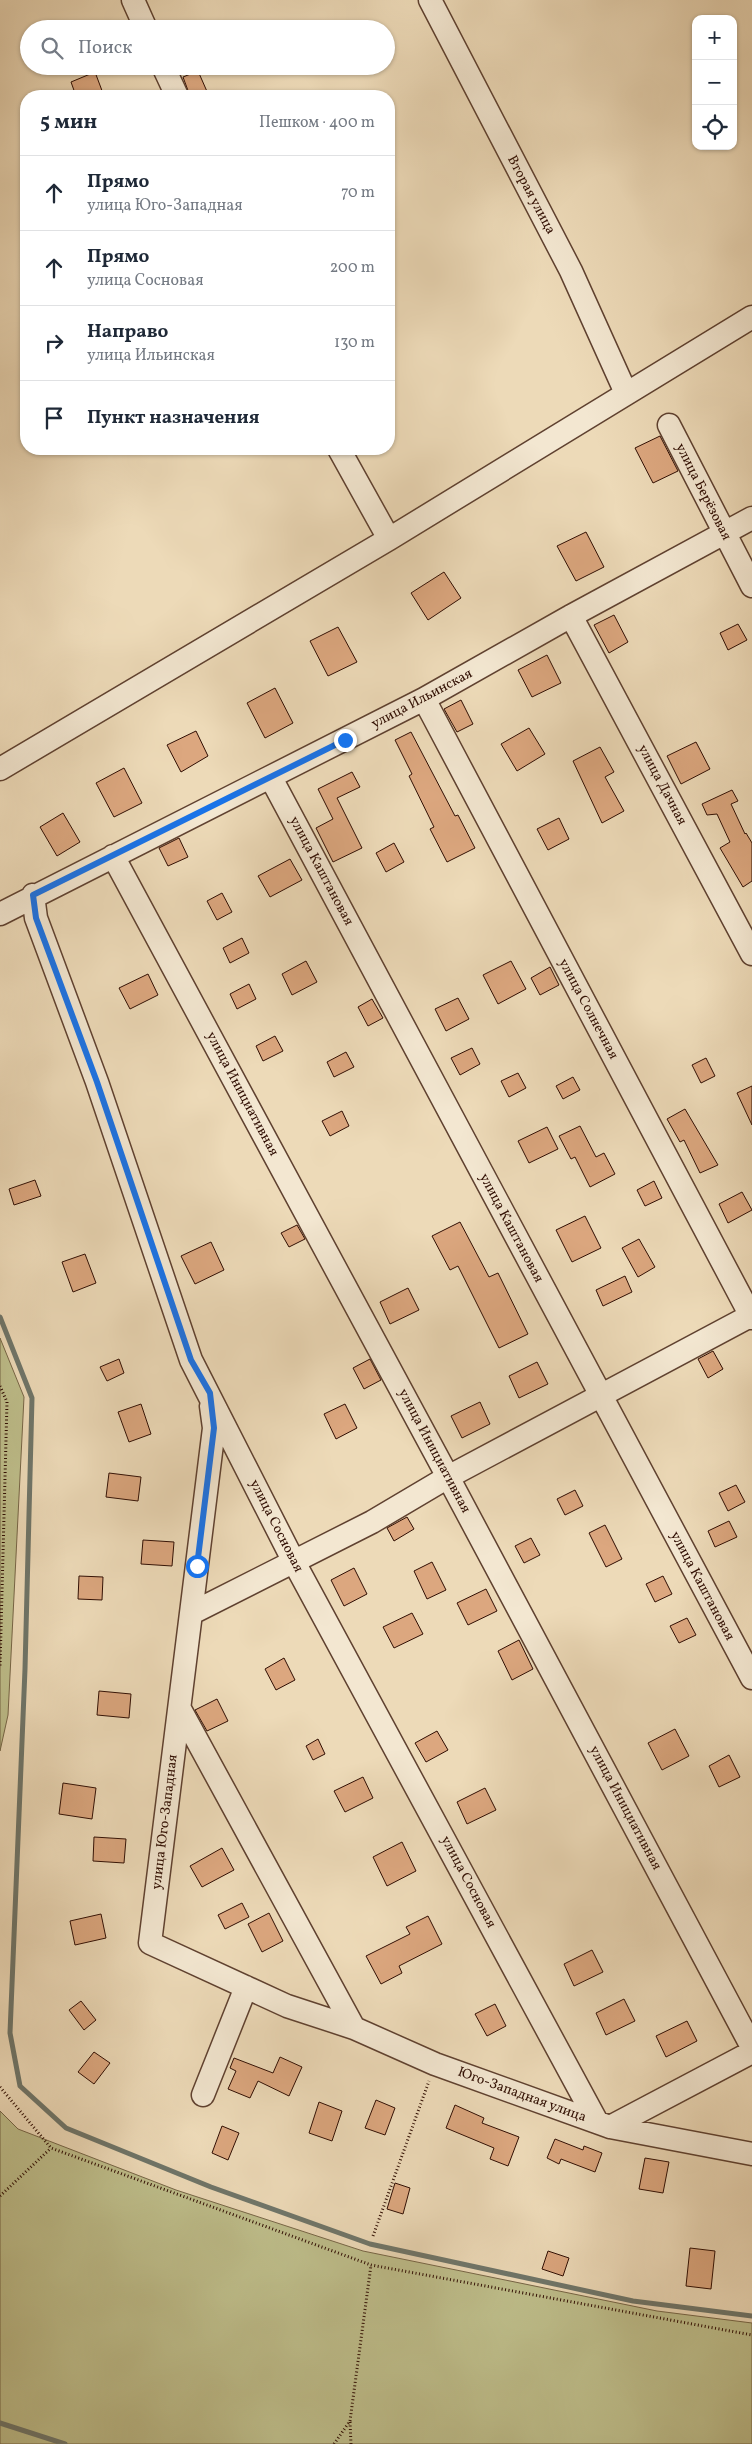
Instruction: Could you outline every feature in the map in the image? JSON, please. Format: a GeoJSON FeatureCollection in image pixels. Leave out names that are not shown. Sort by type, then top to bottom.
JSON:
{"type":"FeatureCollection","features":[{"type":"Feature","properties":{"kind":"street"},"geometry":{"type":"LineString","coordinates":[[133,0],[142,20]]}},
{"type":"Feature","properties":{"kind":"street","name":"Вторая улица"},"geometry":{"type":"LineString","coordinates":[[430,0],[571,271],[626,393]]}},
{"type":"Feature","properties":{"kind":"street"},"geometry":{"type":"LineString","coordinates":[[167,75],[174,90]]}},
{"type":"Feature","properties":{"kind":"street"},"geometry":{"type":"LineString","coordinates":[[0,769],[389,539],[752,317]]}},
{"type":"Feature","properties":{"kind":"street","name":"улица Берёзовая"},"geometry":{"type":"LineString","coordinates":[[669,425],[752,586]]}},
{"type":"Feature","properties":{"kind":"street"},"geometry":{"type":"LineString","coordinates":[[342,455],[389,539]]}},
{"type":"Feature","properties":{"kind":"street","name":"улица Ильинская"},"geometry":{"type":"LineString","coordinates":[[0,914],[33,895],[271,778],[424,699],[571,616],[752,518]]}},
{"type":"Feature","properties":{"kind":"street","name":"улица Дачная"},"geometry":{"type":"LineString","coordinates":[[571,616],[752,954]]}},
{"type":"Feature","properties":{"kind":"street","name":"улица Солнечная"},"geometry":{"type":"LineString","coordinates":[[424,699],[752,1316]]}},
{"type":"Feature","properties":{"kind":"street","name":"улица Каштановая"},"geometry":{"type":"LineString","coordinates":[[271,778],[752,1678]]}},
{"type":"Feature","properties":{"kind":"street","name":"улица Инициативная"},"geometry":{"type":"LineString","coordinates":[[113,856],[448,1477],[752,2047]]}},
{"type":"Feature","properties":{"kind":"street","name":"улица Сосновая"},"geometry":{"type":"LineString","coordinates":[[33,895],[36,918],[97,1082],[191,1360],[210,1393],[294,1562],[604,2125]]}},
{"type":"Feature","properties":{"kind":"street"},"geometry":{"type":"LineString","coordinates":[[192,1613],[372,1522],[448,1477],[752,1316]]}},
{"type":"Feature","properties":{"kind":"street","name":"улица Юго-Западная"},"geometry":{"type":"LineString","coordinates":[[210,1393],[214,1428],[150,1943],[287,2006],[354,2028],[435,2064]]}},
{"type":"Feature","properties":{"kind":"street"},"geometry":{"type":"LineString","coordinates":[[180,1709],[354,2028]]}},
{"type":"Feature","properties":{"kind":"street"},"geometry":{"type":"LineString","coordinates":[[203,2095],[246,1987]]}},
{"type":"Feature","properties":{"kind":"street"},"geometry":{"type":"LineString","coordinates":[[604,2125],[752,2052]]}},
{"type":"Feature","properties":{"kind":"street","name":"Юго-Западная улица"},"geometry":{"type":"LineString","coordinates":[[435,2064],[604,2125]]}},
{"type":"Feature","properties":{"kind":"street"},"geometry":{"type":"LineString","coordinates":[[604,2125],[752,2154]]}},
{"type":"Feature","properties":{"kind":"path"},"geometry":{"type":"LineString","coordinates":[[0,1386],[7,1402],[0,1667]]}},
{"type":"Feature","properties":{"kind":"path"},"geometry":{"type":"LineString","coordinates":[[373,2236],[435,2064]]}},
{"type":"Feature","properties":{"kind":"path"},"geometry":{"type":"LineString","coordinates":[[0,2086],[51,2148],[371,2265],[752,2335]]}},
{"type":"Feature","properties":{"kind":"path"},"geometry":{"type":"LineString","coordinates":[[0,2196],[51,2148]]}},
{"type":"Feature","properties":{"kind":"path"},"geometry":{"type":"LineString","coordinates":[[352,2444],[350,2422],[371,2265]]}},
{"type":"Feature","properties":{"kind":"path"},"geometry":{"type":"LineString","coordinates":[[334,2444],[350,2422]]}},
{"type":"Feature","properties":{"kind":"green space"},"geometry":{"type":"Polygon","coordinates":[[[0,1338],[24,1397],[8,1715],[0,1751],[0,1338]]]}},
{"type":"Feature","properties":{"kind":"green space"},"geometry":{"type":"Polygon","coordinates":[[[0,2111],[18,2129],[176,2190],[363,2251],[657,2311],[752,2323],[752,2444],[0,2444],[0,2111]]]}},
{"type":"Feature","properties":{"kind":"building"},"geometry":{"type":"Polygon","coordinates":[[[88,75],[96,75],[102,90],[74,90],[71,82],[88,75]]]}},
{"type":"Feature","properties":{"kind":"building"},"geometry":{"type":"Polygon","coordinates":[[[200,75],[206,90],[188,90],[183,77],[200,75]]]}},
{"type":"Feature","properties":{"kind":"building"},"geometry":{"type":"Polygon","coordinates":[[[660,436],[678,471],[653,483],[635,448],[660,436]]]}},
{"type":"Feature","properties":{"kind":"building"},"geometry":{"type":"Polygon","coordinates":[[[586,532],[604,567],[576,581],[557,546],[586,532]]]}},
{"type":"Feature","properties":{"kind":"building"},"geometry":{"type":"Polygon","coordinates":[[[444,572],[461,598],[428,620],[411,593],[444,572]]]}},
{"type":"Feature","properties":{"kind":"building"},"geometry":{"type":"Polygon","coordinates":[[[614,615],[628,642],[609,653],[594,625],[614,615]]]}},
{"type":"Feature","properties":{"kind":"building"},"geometry":{"type":"Polygon","coordinates":[[[738,624],[747,640],[728,650],[720,633],[738,624]]]}},
{"type":"Feature","properties":{"kind":"building"},"geometry":{"type":"Polygon","coordinates":[[[338,627],[357,662],[328,676],[310,641],[338,627]]]}},
{"type":"Feature","properties":{"kind":"building"},"geometry":{"type":"Polygon","coordinates":[[[547,655],[561,683],[532,697],[518,670],[547,655]]]}},
{"type":"Feature","properties":{"kind":"building"},"geometry":{"type":"Polygon","coordinates":[[[275,688],[293,723],[265,738],[247,703],[275,688]]]}},
{"type":"Feature","properties":{"kind":"building"},"geometry":{"type":"Polygon","coordinates":[[[461,700],[473,724],[457,732],[444,709],[461,700]]]}},
{"type":"Feature","properties":{"kind":"building"},"geometry":{"type":"Polygon","coordinates":[[[529,728],[545,754],[517,771],[501,744],[529,728]]]}},
{"type":"Feature","properties":{"kind":"building"},"geometry":{"type":"Polygon","coordinates":[[[196,731],[208,756],[181,772],[167,745],[196,731]]]}},
{"type":"Feature","properties":{"kind":"building"},"geometry":{"type":"Polygon","coordinates":[[[411,732],[455,816],[458,815],[475,848],[447,862],[430,829],[434,827],[409,776],[412,774],[395,740],[411,732]]]}},
{"type":"Feature","properties":{"kind":"building"},"geometry":{"type":"Polygon","coordinates":[[[696,742],[710,769],[681,784],[667,756],[696,742]]]}},
{"type":"Feature","properties":{"kind":"building"},"geometry":{"type":"Polygon","coordinates":[[[600,747],[614,772],[605,777],[624,811],[602,823],[573,761],[600,747]]]}},
{"type":"Feature","properties":{"kind":"building"},"geometry":{"type":"Polygon","coordinates":[[[124,768],[142,803],[114,817],[96,783],[124,768]]]}},
{"type":"Feature","properties":{"kind":"building"},"geometry":{"type":"Polygon","coordinates":[[[352,772],[360,787],[337,798],[362,848],[333,862],[316,828],[333,819],[318,789],[352,772]]]}},
{"type":"Feature","properties":{"kind":"building"},"geometry":{"type":"Polygon","coordinates":[[[732,790],[738,801],[731,804],[745,834],[752,843],[752,881],[743,887],[720,848],[730,842],[717,814],[707,815],[702,804],[732,790]]]}},
{"type":"Feature","properties":{"kind":"building"},"geometry":{"type":"Polygon","coordinates":[[[63,813],[80,842],[57,856],[40,827],[63,813]]]}},
{"type":"Feature","properties":{"kind":"building"},"geometry":{"type":"Polygon","coordinates":[[[559,818],[569,839],[548,850],[537,829],[559,818]]]}},
{"type":"Feature","properties":{"kind":"building"},"geometry":{"type":"Polygon","coordinates":[[[179,838],[188,857],[168,866],[159,848],[179,838]]]}},
{"type":"Feature","properties":{"kind":"building"},"geometry":{"type":"Polygon","coordinates":[[[394,843],[404,862],[386,872],[376,853],[394,843]]]}},
{"type":"Feature","properties":{"kind":"building"},"geometry":{"type":"Polygon","coordinates":[[[290,859],[302,880],[270,897],[258,876],[290,859]]]}},
{"type":"Feature","properties":{"kind":"building"},"geometry":{"type":"Polygon","coordinates":[[[222,893],[232,912],[217,920],[207,901],[222,893]]]}},
{"type":"Feature","properties":{"kind":"building"},"geometry":{"type":"Polygon","coordinates":[[[242,938],[249,953],[230,963],[223,948],[242,938]]]}},
{"type":"Feature","properties":{"kind":"building"},"geometry":{"type":"Polygon","coordinates":[[[306,961],[317,982],[292,995],[282,974],[306,961]]]}},
{"type":"Feature","properties":{"kind":"building"},"geometry":{"type":"Polygon","coordinates":[[[511,961],[526,989],[498,1004],[483,975],[511,961]]]}},
{"type":"Feature","properties":{"kind":"building"},"geometry":{"type":"Polygon","coordinates":[[[550,967],[559,985],[540,995],[531,978],[550,967]]]}},
{"type":"Feature","properties":{"kind":"building"},"geometry":{"type":"Polygon","coordinates":[[[148,974],[158,995],[130,1009],[119,988],[148,974]]]}},
{"type":"Feature","properties":{"kind":"building"},"geometry":{"type":"Polygon","coordinates":[[[249,984],[256,999],[237,1009],[230,994],[249,984]]]}},
{"type":"Feature","properties":{"kind":"building"},"geometry":{"type":"Polygon","coordinates":[[[458,998],[469,1019],[446,1031],[435,1009],[458,998]]]}},
{"type":"Feature","properties":{"kind":"building"},"geometry":{"type":"Polygon","coordinates":[[[372,999],[383,1018],[368,1026],[358,1007],[372,999]]]}},
{"type":"Feature","properties":{"kind":"building"},"geometry":{"type":"Polygon","coordinates":[[[275,1036],[283,1051],[263,1061],[256,1046],[275,1036]]]}},
{"type":"Feature","properties":{"kind":"building"},"geometry":{"type":"Polygon","coordinates":[[[472,1048],[480,1064],[460,1075],[451,1058],[472,1048]]]}},
{"type":"Feature","properties":{"kind":"building"},"geometry":{"type":"Polygon","coordinates":[[[346,1052],[354,1067],[334,1077],[327,1062],[346,1052]]]}},
{"type":"Feature","properties":{"kind":"building"},"geometry":{"type":"Polygon","coordinates":[[[706,1058],[715,1076],[701,1083],[692,1065],[706,1058]]]}},
{"type":"Feature","properties":{"kind":"building"},"geometry":{"type":"Polygon","coordinates":[[[518,1073],[526,1088],[509,1097],[501,1081],[518,1073]]]}},
{"type":"Feature","properties":{"kind":"building"},"geometry":{"type":"Polygon","coordinates":[[[573,1077],[580,1090],[563,1099],[556,1086],[573,1077]]]}},
{"type":"Feature","properties":{"kind":"building"},"geometry":{"type":"Polygon","coordinates":[[[752,1086],[752,1125],[737,1093],[752,1086]]]}},
{"type":"Feature","properties":{"kind":"building"},"geometry":{"type":"Polygon","coordinates":[[[685,1109],[718,1165],[700,1173],[684,1140],[680,1142],[667,1119],[685,1109]]]}},
{"type":"Feature","properties":{"kind":"building"},"geometry":{"type":"Polygon","coordinates":[[[342,1111],[349,1126],[330,1136],[322,1121],[342,1111]]]}},
{"type":"Feature","properties":{"kind":"building"},"geometry":{"type":"Polygon","coordinates":[[[580,1126],[596,1157],[604,1153],[615,1174],[590,1187],[575,1157],[571,1159],[559,1136],[580,1126]]]}},
{"type":"Feature","properties":{"kind":"building"},"geometry":{"type":"Polygon","coordinates":[[[547,1127],[558,1149],[529,1163],[518,1141],[547,1127]]]}},
{"type":"Feature","properties":{"kind":"building"},"geometry":{"type":"Polygon","coordinates":[[[35,1180],[41,1196],[14,1205],[9,1189],[35,1180]]]}},
{"type":"Feature","properties":{"kind":"building"},"geometry":{"type":"Polygon","coordinates":[[[654,1181],[662,1198],[645,1206],[637,1190],[654,1181]]]}},
{"type":"Feature","properties":{"kind":"building"},"geometry":{"type":"Polygon","coordinates":[[[742,1192],[752,1210],[728,1223],[719,1204],[742,1192]]]}},
{"type":"Feature","properties":{"kind":"building"},"geometry":{"type":"Polygon","coordinates":[[[585,1216],[601,1248],[572,1262],[556,1230],[585,1216]]]}},
{"type":"Feature","properties":{"kind":"building"},"geometry":{"type":"Polygon","coordinates":[[[460,1222],[489,1277],[498,1273],[528,1334],[499,1348],[458,1266],[450,1270],[432,1236],[460,1222]]]}},
{"type":"Feature","properties":{"kind":"building"},"geometry":{"type":"Polygon","coordinates":[[[297,1225],[305,1239],[289,1247],[281,1233],[297,1225]]]}},
{"type":"Feature","properties":{"kind":"building"},"geometry":{"type":"Polygon","coordinates":[[[639,1239],[655,1267],[638,1277],[622,1248],[639,1239]]]}},
{"type":"Feature","properties":{"kind":"building"},"geometry":{"type":"Polygon","coordinates":[[[211,1242],[224,1270],[195,1284],[181,1256],[211,1242]]]}},
{"type":"Feature","properties":{"kind":"building"},"geometry":{"type":"Polygon","coordinates":[[[85,1254],[96,1283],[73,1292],[62,1262],[85,1254]]]}},
{"type":"Feature","properties":{"kind":"building"},"geometry":{"type":"Polygon","coordinates":[[[625,1276],[632,1292],[603,1306],[596,1290],[625,1276]]]}},
{"type":"Feature","properties":{"kind":"building"},"geometry":{"type":"Polygon","coordinates":[[[408,1288],[419,1310],[390,1324],[380,1302],[408,1288]]]}},
{"type":"Feature","properties":{"kind":"building"},"geometry":{"type":"Polygon","coordinates":[[[713,1351],[723,1369],[708,1378],[698,1359],[713,1351]]]}},
{"type":"Feature","properties":{"kind":"building"},"geometry":{"type":"Polygon","coordinates":[[[119,1359],[124,1373],[107,1381],[100,1367],[119,1359]]]}},
{"type":"Feature","properties":{"kind":"building"},"geometry":{"type":"Polygon","coordinates":[[[370,1359],[381,1380],[364,1389],[353,1368],[370,1359]]]}},
{"type":"Feature","properties":{"kind":"building"},"geometry":{"type":"Polygon","coordinates":[[[537,1362],[548,1384],[519,1398],[509,1376],[537,1362]]]}},
{"type":"Feature","properties":{"kind":"building"},"geometry":{"type":"Polygon","coordinates":[[[480,1402],[490,1424],[462,1438],[451,1416],[480,1402]]]}},
{"type":"Feature","properties":{"kind":"building"},"geometry":{"type":"Polygon","coordinates":[[[141,1404],[151,1434],[129,1442],[118,1412],[141,1404]]]}},
{"type":"Feature","properties":{"kind":"building"},"geometry":{"type":"Polygon","coordinates":[[[345,1404],[357,1428],[336,1439],[324,1414],[345,1404]]]}},
{"type":"Feature","properties":{"kind":"building"},"geometry":{"type":"Polygon","coordinates":[[[109,1473],[141,1477],[138,1501],[106,1497],[109,1473]]]}},
{"type":"Feature","properties":{"kind":"building"},"geometry":{"type":"Polygon","coordinates":[[[736,1485],[745,1502],[728,1511],[719,1493],[736,1485]]]}},
{"type":"Feature","properties":{"kind":"building"},"geometry":{"type":"Polygon","coordinates":[[[575,1490],[583,1506],[565,1515],[557,1499],[575,1490]]]}},
{"type":"Feature","properties":{"kind":"building"},"geometry":{"type":"Polygon","coordinates":[[[407,1517],[414,1529],[394,1541],[387,1528],[407,1517]]]}},
{"type":"Feature","properties":{"kind":"building"},"geometry":{"type":"Polygon","coordinates":[[[729,1521],[737,1537],[715,1547],[708,1531],[729,1521]]]}},
{"type":"Feature","properties":{"kind":"building"},"geometry":{"type":"Polygon","coordinates":[[[605,1525],[622,1559],[606,1567],[589,1533],[605,1525]]]}},
{"type":"Feature","properties":{"kind":"building"},"geometry":{"type":"Polygon","coordinates":[[[531,1538],[540,1555],[524,1563],[515,1546],[531,1538]]]}},
{"type":"Feature","properties":{"kind":"building"},"geometry":{"type":"Polygon","coordinates":[[[143,1540],[174,1542],[172,1566],[141,1564],[143,1540]]]}},
{"type":"Feature","properties":{"kind":"building"},"geometry":{"type":"Polygon","coordinates":[[[432,1562],[446,1590],[427,1599],[414,1571],[432,1562]]]}},
{"type":"Feature","properties":{"kind":"building"},"geometry":{"type":"Polygon","coordinates":[[[354,1568],[367,1594],[344,1606],[331,1580],[354,1568]]]}},
{"type":"Feature","properties":{"kind":"building"},"geometry":{"type":"Polygon","coordinates":[[[79,1576],[103,1577],[102,1600],[78,1599],[79,1576]]]}},
{"type":"Feature","properties":{"kind":"building"},"geometry":{"type":"Polygon","coordinates":[[[663,1576],[672,1594],[655,1602],[646,1584],[663,1576]]]}},
{"type":"Feature","properties":{"kind":"building"},"geometry":{"type":"Polygon","coordinates":[[[486,1589],[497,1611],[468,1625],[457,1603],[486,1589]]]}},
{"type":"Feature","properties":{"kind":"building"},"geometry":{"type":"Polygon","coordinates":[[[412,1613],[423,1634],[394,1648],[383,1627],[412,1613]]]}},
{"type":"Feature","properties":{"kind":"building"},"geometry":{"type":"Polygon","coordinates":[[[687,1618],[696,1635],[679,1643],[670,1626],[687,1618]]]}},
{"type":"Feature","properties":{"kind":"building"},"geometry":{"type":"Polygon","coordinates":[[[519,1640],[533,1669],[512,1680],[498,1651],[519,1640]]]}},
{"type":"Feature","properties":{"kind":"building"},"geometry":{"type":"Polygon","coordinates":[[[284,1658],[295,1680],[276,1690],[265,1669],[284,1658]]]}},
{"type":"Feature","properties":{"kind":"building"},"geometry":{"type":"Polygon","coordinates":[[[99,1691],[131,1694],[129,1718],[97,1715],[99,1691]]]}},
{"type":"Feature","properties":{"kind":"building"},"geometry":{"type":"Polygon","coordinates":[[[217,1699],[228,1721],[207,1731],[195,1710],[217,1699]]]}},
{"type":"Feature","properties":{"kind":"building"},"geometry":{"type":"Polygon","coordinates":[[[675,1729],[689,1756],[662,1770],[648,1743],[675,1729]]]}},
{"type":"Feature","properties":{"kind":"building"},"geometry":{"type":"Polygon","coordinates":[[[437,1731],[448,1750],[426,1762],[415,1743],[437,1731]]]}},
{"type":"Feature","properties":{"kind":"building"},"geometry":{"type":"Polygon","coordinates":[[[318,1739],[325,1754],[313,1760],[306,1746],[318,1739]]]}},
{"type":"Feature","properties":{"kind":"building"},"geometry":{"type":"Polygon","coordinates":[[[729,1755],[740,1777],[719,1787],[709,1766],[729,1755]]]}},
{"type":"Feature","properties":{"kind":"building"},"geometry":{"type":"Polygon","coordinates":[[[363,1777],[373,1798],[345,1812],[334,1791],[363,1777]]]}},
{"type":"Feature","properties":{"kind":"building"},"geometry":{"type":"Polygon","coordinates":[[[63,1783],[96,1788],[92,1819],[59,1814],[63,1783]]]}},
{"type":"Feature","properties":{"kind":"building"},"geometry":{"type":"Polygon","coordinates":[[[485,1788],[496,1810],[467,1824],[457,1802],[485,1788]]]}},
{"type":"Feature","properties":{"kind":"building"},"geometry":{"type":"Polygon","coordinates":[[[94,1837],[126,1839],[124,1863],[93,1861],[94,1837]]]}},
{"type":"Feature","properties":{"kind":"building"},"geometry":{"type":"Polygon","coordinates":[[[402,1842],[416,1871],[387,1886],[373,1857],[402,1842]]]}},
{"type":"Feature","properties":{"kind":"building"},"geometry":{"type":"Polygon","coordinates":[[[222,1848],[234,1870],[202,1887],[190,1866],[222,1848]]]}},
{"type":"Feature","properties":{"kind":"building"},"geometry":{"type":"Polygon","coordinates":[[[242,1903],[249,1917],[225,1929],[218,1915],[242,1903]]]}},
{"type":"Feature","properties":{"kind":"building"},"geometry":{"type":"Polygon","coordinates":[[[269,1913],[283,1941],[262,1952],[248,1924],[269,1913]]]}},
{"type":"Feature","properties":{"kind":"building"},"geometry":{"type":"Polygon","coordinates":[[[101,1914],[106,1938],[75,1945],[70,1921],[101,1914]]]}},
{"type":"Feature","properties":{"kind":"building"},"geometry":{"type":"Polygon","coordinates":[[[428,1916],[442,1944],[399,1966],[402,1973],[381,1984],[366,1956],[410,1934],[406,1927],[428,1916]]]}},
{"type":"Feature","properties":{"kind":"building"},"geometry":{"type":"Polygon","coordinates":[[[592,1950],[603,1972],[574,1986],[564,1964],[592,1950]]]}},
{"type":"Feature","properties":{"kind":"building"},"geometry":{"type":"Polygon","coordinates":[[[624,1999],[635,2021],[606,2035],[596,2013],[624,1999]]]}},
{"type":"Feature","properties":{"kind":"building"},"geometry":{"type":"Polygon","coordinates":[[[81,2001],[96,2020],[84,2030],[69,2010],[81,2001]]]}},
{"type":"Feature","properties":{"kind":"building"},"geometry":{"type":"Polygon","coordinates":[[[495,2004],[506,2026],[487,2036],[475,2014],[495,2004]]]}},
{"type":"Feature","properties":{"kind":"building"},"geometry":{"type":"Polygon","coordinates":[[[687,2021],[697,2041],[666,2057],[656,2036],[687,2021]]]}},
{"type":"Feature","properties":{"kind":"building"},"geometry":{"type":"Polygon","coordinates":[[[94,2052],[110,2063],[94,2084],[78,2072],[94,2052]]]}},
{"type":"Feature","properties":{"kind":"building"},"geometry":{"type":"Polygon","coordinates":[[[280,2057],[302,2067],[289,2096],[258,2081],[250,2098],[228,2089],[236,2071],[230,2068],[234,2058],[273,2073],[280,2057]]]}},
{"type":"Feature","properties":{"kind":"building"},"geometry":{"type":"Polygon","coordinates":[[[376,2100],[395,2108],[385,2135],[365,2128],[376,2100]]]}},
{"type":"Feature","properties":{"kind":"building"},"geometry":{"type":"Polygon","coordinates":[[[319,2102],[342,2111],[332,2141],[309,2133],[319,2102]]]}},
{"type":"Feature","properties":{"kind":"building"},"geometry":{"type":"Polygon","coordinates":[[[455,2105],[484,2118],[482,2123],[519,2137],[508,2166],[490,2159],[494,2148],[446,2128],[455,2105]]]}},
{"type":"Feature","properties":{"kind":"building"},"geometry":{"type":"Polygon","coordinates":[[[222,2126],[239,2133],[228,2160],[212,2153],[222,2126]]]}},
{"type":"Feature","properties":{"kind":"building"},"geometry":{"type":"Polygon","coordinates":[[[555,2139],[583,2150],[584,2146],[602,2153],[595,2172],[561,2159],[559,2164],[547,2158],[555,2139]]]}},
{"type":"Feature","properties":{"kind":"building"},"geometry":{"type":"Polygon","coordinates":[[[645,2158],[669,2162],[663,2193],[639,2189],[645,2158]]]}},
{"type":"Feature","properties":{"kind":"building"},"geometry":{"type":"Polygon","coordinates":[[[395,2183],[410,2188],[403,2214],[387,2209],[395,2183]]]}},
{"type":"Feature","properties":{"kind":"building"},"geometry":{"type":"Polygon","coordinates":[[[690,2248],[715,2251],[711,2289],[686,2286],[690,2248]]]}},
{"type":"Feature","properties":{"kind":"building"},"geometry":{"type":"Polygon","coordinates":[[[548,2251],[569,2258],[563,2276],[542,2269],[548,2251]]]}},
{"type":"Feature","properties":{"kind":"waterway"},"geometry":{"type":"LineString","coordinates":[[0,1317],[32,1398],[25,1669],[10,2033],[20,2086],[66,2128],[211,2187],[370,2244],[633,2301],[752,2316]]}},
{"type":"Feature","properties":{"kind":"waterway"},"geometry":{"type":"LineString","coordinates":[[0,2423],[65,2444]]}},
{"type":"Feature","properties":{"kind":"route"},"geometry":{"type":"LineString","coordinates":[[197,1566],[214,1428],[210,1393],[191,1360],[97,1082],[36,918],[33,895],[345,740]]}}]}
